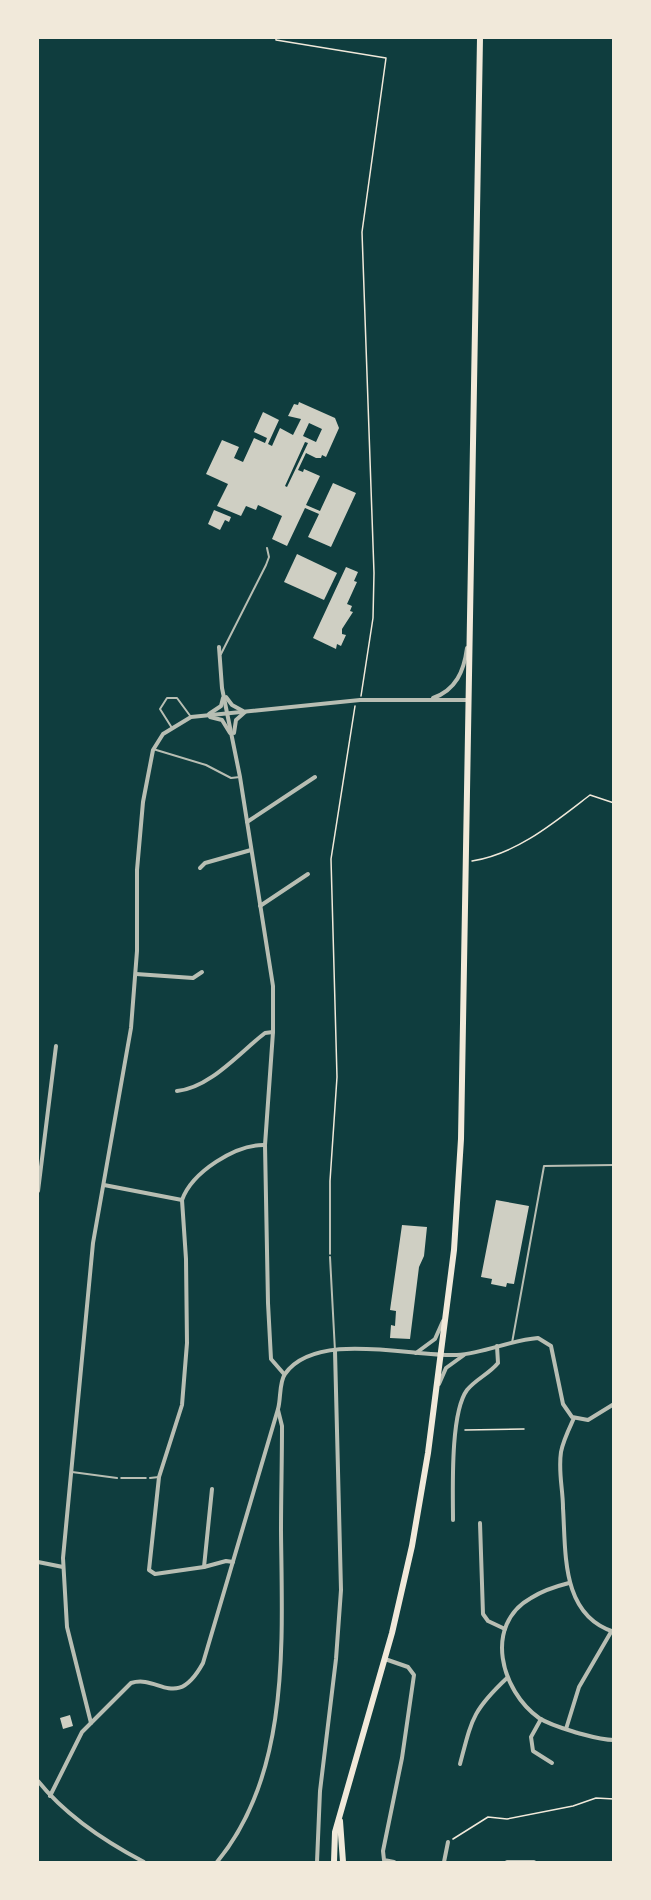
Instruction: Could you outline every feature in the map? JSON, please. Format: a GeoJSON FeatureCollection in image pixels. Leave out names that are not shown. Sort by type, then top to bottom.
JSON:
{"type":"FeatureCollection","features":[{"type":"Feature","properties":{"kind":"main road"},"geometry":{"type":"LineString","coordinates":[[334,1863],[334,1832],[385,1659],[412,1546],[436,1393],[459,1194],[480,38]]}},
{"type":"Feature","properties":{"kind":"main road"},"geometry":{"type":"LineString","coordinates":[[340,1815],[343,1863]]}},
{"type":"Feature","properties":{"kind":"street"},"geometry":{"type":"LineString","coordinates":[[430,699],[444,695],[455,684],[464,665],[468,640]]}},
{"type":"Feature","properties":{"kind":"street"},"geometry":{"type":"LineString","coordinates":[[219,647],[222,688],[240,777],[273,986],[273,1032],[266,1145],[271,1359],[284,1374]]}},
{"type":"Feature","properties":{"kind":"street"},"geometry":{"type":"LineString","coordinates":[[222,688],[232,705],[248,711]]}},
{"type":"Feature","properties":{"kind":"street"},"geometry":{"type":"LineString","coordinates":[[203,716],[221,706],[222,688]]}},
{"type":"Feature","properties":{"kind":"street"},"geometry":{"type":"LineString","coordinates":[[91,1723],[67,1627],[63,1567],[93,1242],[129,1041],[136,974],[137,870],[143,802],[153,748],[163,734],[191,717],[358,700],[467,700]]}},
{"type":"Feature","properties":{"kind":"street"},"geometry":{"type":"LineString","coordinates":[[234,743],[237,720],[248,711]]}},
{"type":"Feature","properties":{"kind":"street"},"geometry":{"type":"LineString","coordinates":[[203,716],[222,720],[234,743]]}},
{"type":"Feature","properties":{"kind":"street"},"geometry":{"type":"LineString","coordinates":[[247,822],[315,777]]}},
{"type":"Feature","properties":{"kind":"street"},"geometry":{"type":"LineString","coordinates":[[200,868],[206,862],[251,850]]}},
{"type":"Feature","properties":{"kind":"street"},"geometry":{"type":"LineString","coordinates":[[260,906],[308,874]]}},
{"type":"Feature","properties":{"kind":"street"},"geometry":{"type":"LineString","coordinates":[[136,974],[193,978],[202,972]]}},
{"type":"Feature","properties":{"kind":"street"},"geometry":{"type":"LineString","coordinates":[[177,1090],[189,1089],[201,1082],[265,1033],[273,1032]]}},
{"type":"Feature","properties":{"kind":"street"},"geometry":{"type":"LineString","coordinates":[[38,1191],[56,1046]]}},
{"type":"Feature","properties":{"kind":"street"},"geometry":{"type":"LineString","coordinates":[[233,1562],[226,1561],[204,1568],[155,1574],[149,1570],[159,1477],[182,1405],[187,1343],[186,1259],[182,1200],[186,1189],[222,1159],[255,1144],[266,1145]]}},
{"type":"Feature","properties":{"kind":"street"},"geometry":{"type":"LineString","coordinates":[[104,1185],[182,1200]]}},
{"type":"Feature","properties":{"kind":"street"},"geometry":{"type":"LineString","coordinates":[[416,1353],[435,1339],[447,1309]]}},
{"type":"Feature","properties":{"kind":"street"},"geometry":{"type":"LineString","coordinates":[[50,1796],[82,1732],[130,1683],[137,1681],[173,1688],[184,1685],[196,1676],[203,1663],[278,1409],[284,1374],[302,1360],[335,1351],[368,1349],[441,1355],[465,1354],[538,1338],[548,1343],[563,1404],[574,1418],[593,1419],[614,1404]]}},
{"type":"Feature","properties":{"kind":"street"},"geometry":{"type":"LineString","coordinates":[[453,1520],[454,1450],[459,1406],[465,1392],[498,1363],[497,1346]]}},
{"type":"Feature","properties":{"kind":"street"},"geometry":{"type":"LineString","coordinates":[[317,1863],[320,1791],[335,1666],[340,1591],[335,1351]]}},
{"type":"Feature","properties":{"kind":"street"},"geometry":{"type":"LineString","coordinates":[[436,1393],[446,1368],[465,1354]]}},
{"type":"Feature","properties":{"kind":"street"},"geometry":{"type":"LineString","coordinates":[[217,1863],[241,1828],[249,1810],[267,1758],[274,1727],[282,1597],[282,1426],[278,1409]]}},
{"type":"Feature","properties":{"kind":"street"},"geometry":{"type":"LineString","coordinates":[[566,1730],[579,1687],[612,1632],[597,1626],[583,1613],[569,1583],[560,1476],[561,1451],[574,1418]]}},
{"type":"Feature","properties":{"kind":"street"},"geometry":{"type":"LineString","coordinates":[[204,1568],[212,1490]]}},
{"type":"Feature","properties":{"kind":"street"},"geometry":{"type":"LineString","coordinates":[[480,1523],[483,1614],[488,1621],[505,1629]]}},
{"type":"Feature","properties":{"kind":"street"},"geometry":{"type":"LineString","coordinates":[[38,1562],[63,1567]]}},
{"type":"Feature","properties":{"kind":"street"},"geometry":{"type":"LineString","coordinates":[[569,1583],[529,1599],[505,1629],[502,1659],[507,1678],[527,1707],[541,1719],[566,1730],[614,1740]]}},
{"type":"Feature","properties":{"kind":"street"},"geometry":{"type":"LineString","coordinates":[[385,1659],[408,1667],[414,1675],[402,1758],[383,1851],[384,1860],[394,1863]]}},
{"type":"Feature","properties":{"kind":"street"},"geometry":{"type":"LineString","coordinates":[[460,1764],[470,1723],[478,1707],[507,1678]]}},
{"type":"Feature","properties":{"kind":"street"},"geometry":{"type":"LineString","coordinates":[[541,1719],[531,1737],[533,1751],[552,1763]]}},
{"type":"Feature","properties":{"kind":"street"},"geometry":{"type":"LineString","coordinates":[[38,1781],[50,1796],[85,1826],[144,1863]]}},
{"type":"Feature","properties":{"kind":"street"},"geometry":{"type":"LineString","coordinates":[[444,1863],[448,1842]]}},
{"type":"Feature","properties":{"kind":"street"},"geometry":{"type":"LineString","coordinates":[[507,1863],[534,1863]]}},
{"type":"Feature","properties":{"kind":"lane"},"geometry":{"type":"LineString","coordinates":[[219,657],[229,642],[263,572],[269,557],[267,548]]}},
{"type":"Feature","properties":{"kind":"lane"},"geometry":{"type":"LineString","coordinates":[[172,728],[160,709],[168,698],[177,698],[191,717]]}},
{"type":"Feature","properties":{"kind":"lane"},"geometry":{"type":"LineString","coordinates":[[153,748],[206,765],[231,777],[240,777]]}},
{"type":"Feature","properties":{"kind":"lane"},"geometry":{"type":"LineString","coordinates":[[512,1343],[543,1166],[614,1165]]}},
{"type":"Feature","properties":{"kind":"lane"},"geometry":{"type":"LineString","coordinates":[[330,1257],[335,1351]]}},
{"type":"Feature","properties":{"kind":"lane"},"geometry":{"type":"LineString","coordinates":[[71,1472],[117,1478]]}},
{"type":"Feature","properties":{"kind":"lane"},"geometry":{"type":"LineString","coordinates":[[150,1478],[159,1477]]}},
{"type":"Feature","properties":{"kind":"path"},"geometry":{"type":"LineString","coordinates":[[276,38],[276,40],[386,58],[362,232],[374,597],[331,859],[337,1077],[330,1181],[330,1257]]}},
{"type":"Feature","properties":{"kind":"path"},"geometry":{"type":"LineString","coordinates":[[465,862],[498,854],[524,842],[590,795],[614,803]]}},
{"type":"Feature","properties":{"kind":"path"},"geometry":{"type":"LineString","coordinates":[[465,1430],[524,1429]]}},
{"type":"Feature","properties":{"kind":"path"},"geometry":{"type":"LineString","coordinates":[[117,1478],[150,1478]]}},
{"type":"Feature","properties":{"kind":"path"},"geometry":{"type":"LineString","coordinates":[[448,1842],[488,1817],[507,1819],[573,1806],[596,1798],[614,1799]]}},
{"type":"Feature","properties":{"kind":"building"},"geometry":{"type":"Polygon","coordinates":[[[299,402],[335,418],[339,428],[326,457],[322,455],[321,458],[316,458],[306,453],[298,470],[303,472],[304,469],[320,476],[306,505],[320,511],[333,483],[356,493],[331,547],[308,537],[319,514],[305,508],[287,546],[272,539],[282,516],[258,505],[256,510],[246,506],[241,516],[217,506],[228,484],[206,474],[222,440],[239,447],[234,458],[243,462],[254,438],[265,443],[267,438],[254,432],[263,412],[279,420],[268,444],[272,446],[280,428],[293,435],[301,419],[288,416],[294,404],[298,405],[299,402]],[[309,423],[303,436],[316,442],[322,429],[309,423]],[[305,442],[285,486],[287,487],[308,443],[305,442]]]}},
{"type":"Feature","properties":{"kind":"building"},"geometry":{"type":"Polygon","coordinates":[[[214,510],[231,517],[229,522],[225,520],[220,530],[208,524],[214,510]]]}},
{"type":"Feature","properties":{"kind":"building"},"geometry":{"type":"Polygon","coordinates":[[[297,554],[337,573],[324,600],[284,582],[297,554]]]}},
{"type":"Feature","properties":{"kind":"building"},"geometry":{"type":"Polygon","coordinates":[[[346,567],[358,572],[354,581],[357,582],[347,604],[352,606],[350,611],[353,612],[342,629],[342,634],[346,635],[341,646],[337,644],[336,649],[313,638],[346,567]]]}},
{"type":"Feature","properties":{"kind":"building"},"geometry":{"type":"Polygon","coordinates":[[[496,1200],[529,1206],[514,1284],[507,1283],[506,1287],[491,1284],[492,1279],[481,1277],[496,1200]]]}},
{"type":"Feature","properties":{"kind":"building"},"geometry":{"type":"Polygon","coordinates":[[[402,1225],[427,1227],[424,1256],[419,1267],[410,1339],[390,1338],[391,1325],[395,1326],[396,1311],[390,1310],[402,1225]]]}},
{"type":"Feature","properties":{"kind":"building"},"geometry":{"type":"Polygon","coordinates":[[[70,1715],[73,1726],[63,1729],[60,1718],[70,1715]]]}}]}
